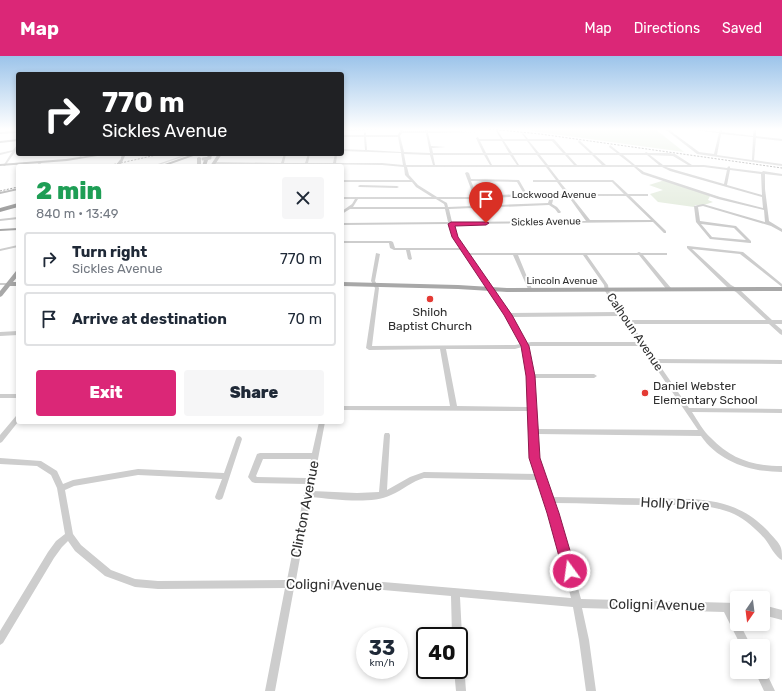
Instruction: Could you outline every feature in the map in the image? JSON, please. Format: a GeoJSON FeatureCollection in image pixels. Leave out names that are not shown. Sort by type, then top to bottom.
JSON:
{"type":"FeatureCollection","features":[{"type":"Feature","properties":{"kind":"highway"},"geometry":{"type":"LineString","coordinates":[[169,164],[190,159]]}},
{"type":"Feature","properties":{"kind":"highway"},"geometry":{"type":"LineString","coordinates":[[174,164],[192,159]]}},
{"type":"Feature","properties":{"kind":"highway"},"geometry":{"type":"LineString","coordinates":[[0,207],[16,203]]}},
{"type":"Feature","properties":{"kind":"main road"},"geometry":{"type":"LineString","coordinates":[[2,165],[71,159]]}},
{"type":"Feature","properties":{"kind":"main road"},"geometry":{"type":"LineString","coordinates":[[0,194],[16,190]]}},
{"type":"Feature","properties":{"kind":"main road"},"geometry":{"type":"LineString","coordinates":[[0,231],[16,230]]}},
{"type":"Feature","properties":{"kind":"main road"},"geometry":{"type":"LineString","coordinates":[[0,295],[16,275]]}},
{"type":"Feature","properties":{"kind":"main road"},"geometry":{"type":"LineString","coordinates":[[10,284],[16,284]]}},
{"type":"Feature","properties":{"kind":"main road","name":"Lincoln Avenue"},"geometry":{"type":"LineString","coordinates":[[344,284],[606,290],[782,288]]}},
{"type":"Feature","properties":{"kind":"street"},"geometry":{"type":"LineString","coordinates":[[159,164],[176,159]]}},
{"type":"Feature","properties":{"kind":"street"},"geometry":{"type":"LineString","coordinates":[[335,159],[334,164],[371,162],[434,166],[518,165],[729,167],[782,175]]}},
{"type":"Feature","properties":{"kind":"street"},"geometry":{"type":"LineString","coordinates":[[404,159],[407,174],[412,181],[422,190],[439,198],[445,203],[448,208],[453,233],[508,315],[525,346],[530,376],[534,458],[549,500],[577,603],[591,691]]}},
{"type":"Feature","properties":{"kind":"street"},"geometry":{"type":"LineString","coordinates":[[432,159],[434,166]]}},
{"type":"Feature","properties":{"kind":"street"},"geometry":{"type":"LineString","coordinates":[[488,159],[491,165]]}},
{"type":"Feature","properties":{"kind":"street"},"geometry":{"type":"LineString","coordinates":[[515,159],[518,165]]}},
{"type":"Feature","properties":{"kind":"street"},"geometry":{"type":"LineString","coordinates":[[541,159],[588,221]]}},
{"type":"Feature","properties":{"kind":"street"},"geometry":{"type":"LineString","coordinates":[[569,159],[576,166]]}},
{"type":"Feature","properties":{"kind":"street"},"geometry":{"type":"LineString","coordinates":[[597,159],[605,166]]}},
{"type":"Feature","properties":{"kind":"street"},"geometry":{"type":"LineString","coordinates":[[624,159],[647,174],[719,198],[765,209]]}},
{"type":"Feature","properties":{"kind":"street"},"geometry":{"type":"LineString","coordinates":[[652,159],[662,166],[763,196]]}},
{"type":"Feature","properties":{"kind":"street"},"geometry":{"type":"LineString","coordinates":[[679,159],[691,166]]}},
{"type":"Feature","properties":{"kind":"street"},"geometry":{"type":"LineString","coordinates":[[735,159],[782,165]]}},
{"type":"Feature","properties":{"kind":"street"},"geometry":{"type":"LineString","coordinates":[[452,165],[454,172]]}},
{"type":"Feature","properties":{"kind":"street"},"geometry":{"type":"LineString","coordinates":[[725,185],[729,167]]}},
{"type":"Feature","properties":{"kind":"street"},"geometry":{"type":"LineString","coordinates":[[763,172],[763,196],[767,220],[770,225]]}},
{"type":"Feature","properties":{"kind":"street"},"geometry":{"type":"LineString","coordinates":[[467,173],[476,198]]}},
{"type":"Feature","properties":{"kind":"street"},"geometry":{"type":"LineString","coordinates":[[470,180],[518,181],[526,195]]}},
{"type":"Feature","properties":{"kind":"street"},"geometry":{"type":"LineString","coordinates":[[534,180],[613,181],[665,232]]}},
{"type":"Feature","properties":{"kind":"street"},"geometry":{"type":"LineString","coordinates":[[344,181],[412,181]]}},
{"type":"Feature","properties":{"kind":"street"},"geometry":{"type":"LineString","coordinates":[[373,187],[374,181]]}},
{"type":"Feature","properties":{"kind":"street"},"geometry":{"type":"LineString","coordinates":[[360,186],[397,187]]}},
{"type":"Feature","properties":{"kind":"street"},"geometry":{"type":"LineString","coordinates":[[547,194],[551,200],[550,204]]}},
{"type":"Feature","properties":{"kind":"street","name":"Lockwood Avenue"},"geometry":{"type":"LineString","coordinates":[[344,198],[476,198],[547,194],[647,195]]}},
{"type":"Feature","properties":{"kind":"street"},"geometry":{"type":"LineString","coordinates":[[344,212],[356,203],[357,198]]}},
{"type":"Feature","properties":{"kind":"street"},"geometry":{"type":"LineString","coordinates":[[350,208],[448,208],[550,204],[559,212]]}},
{"type":"Feature","properties":{"kind":"street"},"geometry":{"type":"LineString","coordinates":[[698,222],[735,227],[750,242],[711,238],[698,222],[696,208],[697,205],[702,205],[770,225],[782,231]]}},
{"type":"Feature","properties":{"kind":"street"},"geometry":{"type":"LineString","coordinates":[[0,220],[16,218]]}},
{"type":"Feature","properties":{"kind":"street","name":"Sickles Avenue"},"geometry":{"type":"LineString","coordinates":[[344,224],[654,221]]}},
{"type":"Feature","properties":{"kind":"street"},"geometry":{"type":"LineString","coordinates":[[344,242],[391,242],[392,248],[394,249],[463,249]]}},
{"type":"Feature","properties":{"kind":"street"},"geometry":{"type":"LineString","coordinates":[[0,250],[16,246]]}},
{"type":"Feature","properties":{"kind":"street"},"geometry":{"type":"LineString","coordinates":[[782,288],[743,254],[688,247],[782,333]]}},
{"type":"Feature","properties":{"kind":"street"},"geometry":{"type":"LineString","coordinates":[[408,249],[410,259]]}},
{"type":"Feature","properties":{"kind":"street"},"geometry":{"type":"LineString","coordinates":[[639,253],[669,289]]}},
{"type":"Feature","properties":{"kind":"street"},"geometry":{"type":"LineString","coordinates":[[378,254],[373,281],[377,288],[369,348],[525,346],[531,344],[643,344]]}},
{"type":"Feature","properties":{"kind":"street"},"geometry":{"type":"LineString","coordinates":[[466,254],[664,254]]}},
{"type":"Feature","properties":{"kind":"street"},"geometry":{"type":"LineString","coordinates":[[515,254],[530,289]]}},
{"type":"Feature","properties":{"kind":"street","name":"Calhoun Avenue"},"geometry":{"type":"LineString","coordinates":[[584,254],[606,285],[606,290],[702,433],[720,451],[734,460],[759,468],[782,469]]}},
{"type":"Feature","properties":{"kind":"street"},"geometry":{"type":"LineString","coordinates":[[0,284],[10,284]]}},
{"type":"Feature","properties":{"kind":"street"},"geometry":{"type":"LineString","coordinates":[[508,315],[622,314]]}},
{"type":"Feature","properties":{"kind":"street"},"geometry":{"type":"LineString","coordinates":[[628,322],[782,322]]}},
{"type":"Feature","properties":{"kind":"street"},"geometry":{"type":"LineString","coordinates":[[0,334],[16,333]]}},
{"type":"Feature","properties":{"kind":"street"},"geometry":{"type":"LineString","coordinates":[[443,348],[454,408]]}},
{"type":"Feature","properties":{"kind":"street"},"geometry":{"type":"LineString","coordinates":[[654,361],[782,362]]}},
{"type":"Feature","properties":{"kind":"street"},"geometry":{"type":"LineString","coordinates":[[530,376],[594,376]]}},
{"type":"Feature","properties":{"kind":"street"},"geometry":{"type":"LineString","coordinates":[[0,396],[16,396]]}},
{"type":"Feature","properties":{"kind":"street"},"geometry":{"type":"LineString","coordinates":[[344,408],[532,409]]}},
{"type":"Feature","properties":{"kind":"street"},"geometry":{"type":"LineString","coordinates":[[688,410],[782,411]]}},
{"type":"Feature","properties":{"kind":"street"},"geometry":{"type":"LineString","coordinates":[[0,440],[16,420]]}},
{"type":"Feature","properties":{"kind":"street","name":"Clinton Avenue"},"geometry":{"type":"LineString","coordinates":[[270,691],[322,424]]}},
{"type":"Feature","properties":{"kind":"street"},"geometry":{"type":"LineString","coordinates":[[532,431],[702,433]]}},
{"type":"Feature","properties":{"kind":"street"},"geometry":{"type":"LineString","coordinates":[[383,495],[387,435]]}},
{"type":"Feature","properties":{"kind":"street"},"geometry":{"type":"LineString","coordinates":[[219,497],[239,438]]}},
{"type":"Feature","properties":{"kind":"street"},"geometry":{"type":"LineString","coordinates":[[310,481],[255,480],[252,477],[260,456],[315,456]]}},
{"type":"Feature","properties":{"kind":"street","name":"Coligni Avenue"},"geometry":{"type":"LineString","coordinates":[[0,461],[38,463],[54,473],[61,488],[70,535],[78,548],[103,570],[135,583],[158,585],[291,584],[383,586],[577,603],[730,607]]}},
{"type":"Feature","properties":{"kind":"street"},"geometry":{"type":"LineString","coordinates":[[61,488],[73,483],[138,472],[226,476]]}},
{"type":"Feature","properties":{"kind":"street"},"geometry":{"type":"LineString","coordinates":[[308,494],[383,495],[410,479],[424,474],[542,477]]}},
{"type":"Feature","properties":{"kind":"street","name":"Holly Drive"},"geometry":{"type":"LineString","coordinates":[[549,500],[687,503],[720,507],[735,512],[755,524],[776,547],[782,556]]}},
{"type":"Feature","properties":{"kind":"street"},"geometry":{"type":"LineString","coordinates":[[0,640],[50,555],[70,535]]}},
{"type":"Feature","properties":{"kind":"street"},"geometry":{"type":"LineString","coordinates":[[455,592],[457,627]]}},
{"type":"Feature","properties":{"kind":"street"},"geometry":{"type":"LineString","coordinates":[[726,607],[742,639]]}},
{"type":"Feature","properties":{"kind":"street"},"geometry":{"type":"LineString","coordinates":[[770,612],[782,615]]}},
{"type":"Feature","properties":{"kind":"street"},"geometry":{"type":"LineString","coordinates":[[460,679],[461,691]]}},
{"type":"Feature","properties":{"kind":"street"},"geometry":{"type":"LineString","coordinates":[[764,679],[770,691]]}},
{"type":"Feature","properties":{"kind":"shaded area"},"geometry":{"type":"Polygon","coordinates":[[[665,180],[710,196],[708,200],[713,202],[704,205],[695,205],[694,207],[658,202],[650,194],[663,190],[649,185],[665,180]]]}},
{"type":"Feature","properties":{"kind":"railway"},"geometry":{"type":"LineString","coordinates":[[116,164],[140,159]]}},
{"type":"Feature","properties":{"kind":"railway"},"geometry":{"type":"LineString","coordinates":[[715,159],[782,168]]}},
{"type":"Feature","properties":{"kind":"railway"},"geometry":{"type":"LineString","coordinates":[[0,191],[16,187]]}},
{"type":"Feature","properties":{"kind":"place","name":"Shiloh Baptist Church"},"geometry":{"type":"Point","coordinates":[430,299]}},
{"type":"Feature","properties":{"kind":"place","name":"Daniel Webster Elementary School"},"geometry":{"type":"Point","coordinates":[645,393]}},
{"type":"Feature","properties":{"kind":"route"},"geometry":{"type":"LineString","coordinates":[[486,223],[451,224],[455,237],[516,327],[525,346],[530,376],[534,458],[542,477],[570,571]]}}]}
